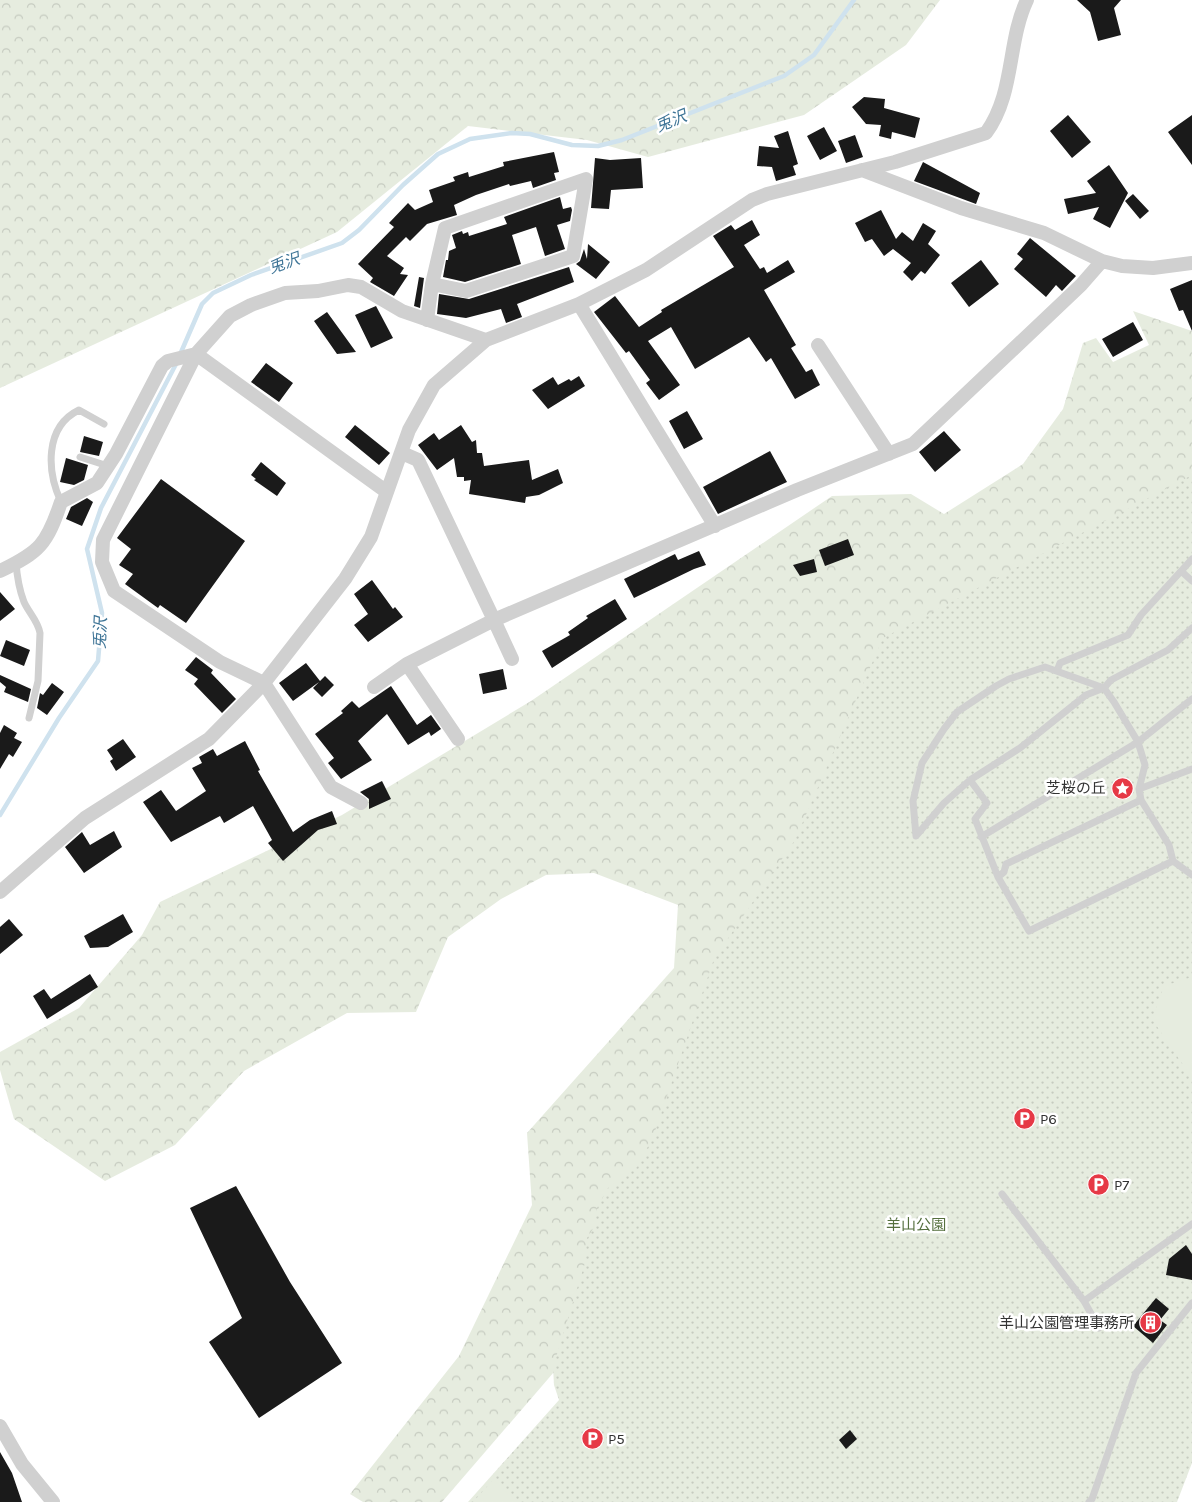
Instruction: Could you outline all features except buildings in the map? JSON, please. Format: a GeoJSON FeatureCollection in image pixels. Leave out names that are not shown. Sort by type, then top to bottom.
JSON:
{"type":"FeatureCollection","features":[{"type":"Feature","properties":{"kind":"street"},"geometry":{"type":"LineString","coordinates":[[0,892],[85,818],[209,739],[264,683],[345,579],[371,537],[419,408],[434,385],[486,340],[579,304],[646,270],[752,200],[767,194],[895,162],[986,133],[995,120],[1002,102],[1027,0]]}},
{"type":"Feature","properties":{"kind":"street"},"geometry":{"type":"LineString","coordinates":[[862,170],[961,208],[1044,233],[1102,261],[1122,266],[1153,268],[1192,263]]}},
{"type":"Feature","properties":{"kind":"street"},"geometry":{"type":"LineString","coordinates":[[426,320],[432,284],[445,228],[586,179],[573,256],[466,292],[432,284]]}},
{"type":"Feature","properties":{"kind":"street"},"geometry":{"type":"LineString","coordinates":[[374,687],[407,664],[494,620],[798,490],[913,444],[1081,285],[1102,261]]}},
{"type":"Feature","properties":{"kind":"street"},"geometry":{"type":"LineString","coordinates":[[362,803],[331,787],[264,683],[220,662],[114,592],[102,562],[103,540],[196,354],[230,316],[251,305],[285,293],[318,291],[348,285],[361,286],[402,311],[486,340]]}},
{"type":"Feature","properties":{"kind":"street"},"geometry":{"type":"LineString","coordinates":[[579,304],[715,526]]}},
{"type":"Feature","properties":{"kind":"street"},"geometry":{"type":"LineString","coordinates":[[818,345],[889,454]]}},
{"type":"Feature","properties":{"kind":"street"},"geometry":{"type":"LineString","coordinates":[[0,571],[39,549],[48,537],[61,502],[97,483],[162,366],[168,362],[196,354]]}},
{"type":"Feature","properties":{"kind":"street"},"geometry":{"type":"LineString","coordinates":[[196,354],[387,492]]}},
{"type":"Feature","properties":{"kind":"street"},"geometry":{"type":"LineString","coordinates":[[402,453],[418,460],[512,659]]}},
{"type":"Feature","properties":{"kind":"street"},"geometry":{"type":"LineString","coordinates":[[407,664],[458,739]]}},
{"type":"Feature","properties":{"kind":"street"},"geometry":{"type":"LineString","coordinates":[[0,1426],[22,1464],[53,1502]]}},
{"type":"Feature","properties":{"kind":"lane"},"geometry":{"type":"LineString","coordinates":[[61,502],[54,486],[51,448],[57,430],[72,413],[79,410],[104,424]]}},
{"type":"Feature","properties":{"kind":"lane"},"geometry":{"type":"LineString","coordinates":[[80,458],[108,466]]}},
{"type":"Feature","properties":{"kind":"lane"},"geometry":{"type":"LineString","coordinates":[[1057,671],[1060,663],[1128,635],[1141,615],[1192,559]]}},
{"type":"Feature","properties":{"kind":"lane"},"geometry":{"type":"LineString","coordinates":[[16,563],[17,577],[24,603],[39,626],[40,634],[38,681],[29,718]]}},
{"type":"Feature","properties":{"kind":"lane"},"geometry":{"type":"LineString","coordinates":[[1181,571],[1192,581]]}},
{"type":"Feature","properties":{"kind":"lane"},"geometry":{"type":"LineString","coordinates":[[1192,628],[1168,650],[1111,680],[1104,688],[1086,695],[1020,748],[970,780],[944,803],[916,836],[913,801],[922,763],[957,712],[1009,679],[1045,668],[1057,671],[1104,688],[1138,742],[1145,765],[1139,789],[1141,800],[1169,845],[1173,861],[1192,874]]}},
{"type":"Feature","properties":{"kind":"lane"},"geometry":{"type":"LineString","coordinates":[[982,837],[1138,742],[1192,699]]}},
{"type":"Feature","properties":{"kind":"lane"},"geometry":{"type":"LineString","coordinates":[[1139,789],[1192,769]]}},
{"type":"Feature","properties":{"kind":"lane"},"geometry":{"type":"LineString","coordinates":[[970,780],[987,803],[975,819],[982,837],[998,876],[1029,931],[1173,861]]}},
{"type":"Feature","properties":{"kind":"lane"},"geometry":{"type":"LineString","coordinates":[[998,876],[1004,872],[1006,864],[1141,800]]}},
{"type":"Feature","properties":{"kind":"lane"},"geometry":{"type":"LineString","coordinates":[[1002,1194],[1084,1301],[1099,1328]]}},
{"type":"Feature","properties":{"kind":"lane"},"geometry":{"type":"LineString","coordinates":[[1084,1301],[1192,1224]]}},
{"type":"Feature","properties":{"kind":"lane"},"geometry":{"type":"LineString","coordinates":[[1089,1502],[1092,1500],[1136,1373],[1192,1303]]}},
{"type":"Feature","properties":{"kind":"green space"},"geometry":{"type":"Polygon","coordinates":[[[0,0],[940,0],[906,45],[804,115],[648,157],[587,140],[468,126],[337,232],[0,388],[0,0]]]}},
{"type":"Feature","properties":{"kind":"green space"},"geometry":{"type":"Polygon","coordinates":[[[1133,311],[1192,331],[1192,518],[554,1372],[442,1502],[363,1502],[350,1494],[459,1356],[532,1205],[527,1133],[674,968],[678,905],[594,873],[546,875],[501,899],[448,937],[416,1012],[347,1013],[244,1071],[175,1145],[105,1181],[14,1119],[0,1070],[0,1052],[79,1008],[142,935],[160,902],[342,815],[531,701],[832,496],[911,494],[944,514],[1023,464],[1063,409],[1083,343],[1096,338],[1113,362],[1149,345],[1133,311]]]}},
{"type":"Feature","properties":{"kind":"green space","name":"羊山公園"},"geometry":{"type":"Polygon","coordinates":[[[1192,475],[1192,1463],[1177,1502],[468,1502],[559,1400],[554,1385],[553,1367],[585,1263],[587,1238],[593,1229],[597,1208],[608,1188],[637,1167],[653,1137],[714,959],[795,840],[883,638],[1192,475]]]}},
{"type":"Feature","properties":{"kind":"green space"},"geometry":{"type":"Polygon","coordinates":[[[1192,977],[1192,1078],[1152,1019],[1164,986],[1192,977]]]}},
{"type":"Feature","properties":{"kind":"green space"},"geometry":{"type":"Polygon","coordinates":[[[493,1480],[518,1502],[473,1502],[493,1480]]]}},
{"type":"Feature","properties":{"kind":"waterway","name":"兎沢"},"geometry":{"type":"LineString","coordinates":[[0,815],[59,718],[98,661],[102,613],[87,549],[101,508],[175,366],[202,304],[213,293],[251,275],[342,243],[359,230],[403,185],[438,154],[470,139],[512,133],[530,134],[572,145],[598,146],[622,140],[784,76],[814,55],[854,0]]}},
{"type":"Feature","properties":{"kind":"place","name":"芝桜の丘"},"geometry":{"type":"Point","coordinates":[1122,788]}},
{"type":"Feature","properties":{"kind":"place","name":"P6"},"geometry":{"type":"Point","coordinates":[1024,1119]}},
{"type":"Feature","properties":{"kind":"place","name":"P7"},"geometry":{"type":"Point","coordinates":[1098,1185]}},
{"type":"Feature","properties":{"kind":"place","name":"羊山公園管理事務所"},"geometry":{"type":"Point","coordinates":[1150,1323]}},
{"type":"Feature","properties":{"kind":"place","name":"P5"},"geometry":{"type":"Point","coordinates":[592,1439]}}]}
